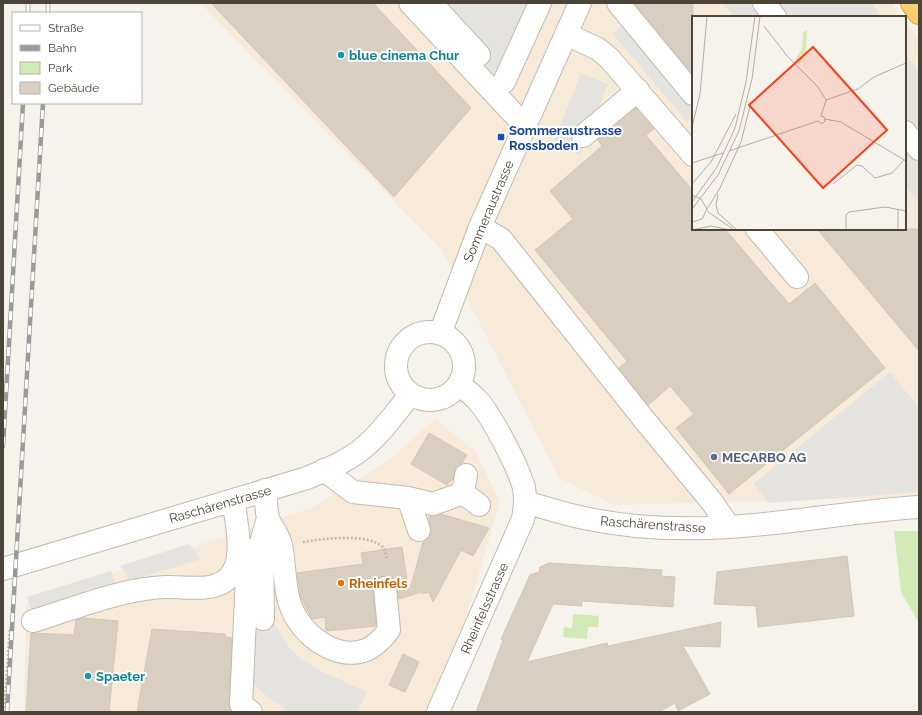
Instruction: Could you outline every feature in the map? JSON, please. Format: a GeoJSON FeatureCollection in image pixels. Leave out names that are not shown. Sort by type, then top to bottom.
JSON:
{"type":"FeatureCollection","features":[{"type":"Feature","properties":{"kind":"highway"},"geometry":{"type":"LineString","coordinates":[[912,3],[919,13]]}},
{"type":"Feature","properties":{"kind":"street"},"geometry":{"type":"LineString","coordinates":[[410,3],[528,119]]}},
{"type":"Feature","properties":{"kind":"street"},"geometry":{"type":"LineString","coordinates":[[431,3],[504,82],[528,119]]}},
{"type":"Feature","properties":{"kind":"street"},"geometry":{"type":"LineString","coordinates":[[504,82],[540,3]]}},
{"type":"Feature","properties":{"kind":"street","name":"Sommeraustrasse"},"geometry":{"type":"LineString","coordinates":[[440,334],[480,227],[580,3]]}},
{"type":"Feature","properties":{"kind":"street"},"geometry":{"type":"LineString","coordinates":[[618,3],[692,93]]}},
{"type":"Feature","properties":{"kind":"street"},"geometry":{"type":"LineString","coordinates":[[764,3],[774,16]]}},
{"type":"Feature","properties":{"kind":"street"},"geometry":{"type":"LineString","coordinates":[[566,34],[598,49],[621,70],[692,154]]}},
{"type":"Feature","properties":{"kind":"street"},"geometry":{"type":"LineString","coordinates":[[583,136],[638,90]]}},
{"type":"Feature","properties":{"kind":"street"},"geometry":{"type":"LineString","coordinates":[[906,133],[919,149]]}},
{"type":"Feature","properties":{"kind":"street"},"geometry":{"type":"LineString","coordinates":[[480,227],[501,239],[642,417],[712,502],[729,527]]}},
{"type":"Feature","properties":{"kind":"street"},"geometry":{"type":"LineString","coordinates":[[757,230],[797,277]]}},
{"type":"Feature","properties":{"kind":"street"},"geometry":{"type":"LineString","coordinates":[[423,333],[440,334],[448,338],[461,351],[464,368],[459,385],[449,394],[437,400],[424,400],[411,394],[402,385],[397,373],[397,364],[400,352],[408,341],[423,333]]}},
{"type":"Feature","properties":{"kind":"street"},"geometry":{"type":"LineString","coordinates":[[459,385],[479,402],[488,414],[518,470],[524,488],[526,502]]}},
{"type":"Feature","properties":{"kind":"street","name":"Raschärenstrasse"},"geometry":{"type":"LineString","coordinates":[[3,569],[307,478],[339,464],[361,450],[379,433],[411,394]]}},
{"type":"Feature","properties":{"kind":"street"},"geometry":{"type":"LineString","coordinates":[[324,470],[353,492],[408,498],[433,504],[470,491]]}},
{"type":"Feature","properties":{"kind":"street"},"geometry":{"type":"LineString","coordinates":[[265,490],[268,518],[281,544],[289,602],[297,619],[308,632],[330,648],[342,652],[354,653],[367,650],[378,642],[389,630],[385,588]]}},
{"type":"Feature","properties":{"kind":"street"},"geometry":{"type":"LineString","coordinates":[[408,498],[419,530]]}},
{"type":"Feature","properties":{"kind":"street"},"geometry":{"type":"LineString","coordinates":[[233,500],[238,526],[248,555],[241,704],[251,712]]}},
{"type":"Feature","properties":{"kind":"street","name":"Raschärenstrasse"},"geometry":{"type":"LineString","coordinates":[[526,502],[584,518],[620,524],[689,528],[729,527],[919,507]]}},
{"type":"Feature","properties":{"kind":"street","name":"Rheinfelsstrasse"},"geometry":{"type":"LineString","coordinates":[[438,712],[523,519],[526,502]]}},
{"type":"Feature","properties":{"kind":"street"},"geometry":{"type":"LineString","coordinates":[[263,619],[262,539],[268,518]]}},
{"type":"Feature","properties":{"kind":"street"},"geometry":{"type":"LineString","coordinates":[[33,621],[136,590],[166,587],[200,588],[219,584],[234,572],[238,558],[238,526]]}},
{"type":"Feature","properties":{"kind":"path"},"geometry":{"type":"LineString","coordinates":[[281,544],[328,539],[354,539],[370,541],[384,548],[387,559]]}},
{"type":"Feature","properties":{"kind":"shaded area"},"geometry":{"type":"Polygon","coordinates":[[[200,3],[892,3],[901,16],[692,16],[692,230],[906,230],[906,22],[919,39],[919,497],[614,505],[559,478],[442,250],[200,3]]]}},
{"type":"Feature","properties":{"kind":"shaded area"},"geometry":{"type":"Polygon","coordinates":[[[409,3],[539,3],[496,93],[409,3]]]}},
{"type":"Feature","properties":{"kind":"shaded area"},"geometry":{"type":"Polygon","coordinates":[[[722,3],[872,3],[880,16],[731,16],[732,14],[722,3]]]}},
{"type":"Feature","properties":{"kind":"shaded area"},"geometry":{"type":"Polygon","coordinates":[[[626,23],[692,102],[692,118],[687,122],[613,34],[626,23]]]}},
{"type":"Feature","properties":{"kind":"shaded area"},"geometry":{"type":"Polygon","coordinates":[[[906,54],[919,71],[919,203],[906,187],[906,54]]]}},
{"type":"Feature","properties":{"kind":"shaded area"},"geometry":{"type":"Polygon","coordinates":[[[581,73],[608,84],[580,155],[553,144],[581,73]]]}},
{"type":"Feature","properties":{"kind":"shaded area"},"geometry":{"type":"Polygon","coordinates":[[[890,372],[919,407],[919,492],[769,503],[753,484],[890,372]]]}},
{"type":"Feature","properties":{"kind":"shaded area"},"geometry":{"type":"Polygon","coordinates":[[[435,419],[475,451],[500,502],[438,712],[24,712],[27,602],[311,508],[388,461],[435,419]]]}},
{"type":"Feature","properties":{"kind":"shaded area"},"geometry":{"type":"Polygon","coordinates":[[[189,544],[201,559],[130,581],[120,566],[189,544]]]}},
{"type":"Feature","properties":{"kind":"shaded area"},"geometry":{"type":"Polygon","coordinates":[[[111,571],[116,588],[33,613],[27,597],[111,571]]]}},
{"type":"Feature","properties":{"kind":"shaded area"},"geometry":{"type":"Polygon","coordinates":[[[256,618],[273,621],[289,647],[301,659],[323,672],[367,692],[357,712],[288,712],[253,685],[256,618]]]}},
{"type":"Feature","properties":{"kind":"green space"},"geometry":{"type":"Polygon","coordinates":[[[894,531],[919,531],[919,623],[901,592],[894,531]]]}},
{"type":"Feature","properties":{"kind":"green space"},"geometry":{"type":"Polygon","coordinates":[[[573,614],[599,616],[598,627],[588,627],[587,639],[563,637],[564,627],[572,628],[573,614]]]}},
{"type":"Feature","properties":{"kind":"building","name":"blue cinema Chur"},"geometry":{"type":"Polygon","coordinates":[[[211,3],[373,3],[471,108],[394,197],[211,3]]]}},
{"type":"Feature","properties":{"kind":"building"},"geometry":{"type":"Polygon","coordinates":[[[634,3],[693,3],[692,73],[634,3]]]}},
{"type":"Feature","properties":{"kind":"building"},"geometry":{"type":"Polygon","coordinates":[[[636,108],[654,129],[646,135],[692,190],[692,230],[726,230],[789,304],[815,283],[885,368],[729,494],[676,428],[694,414],[670,386],[648,405],[619,368],[627,361],[535,250],[573,219],[550,191],[602,146],[598,140],[636,108]]]}},
{"type":"Feature","properties":{"kind":"building"},"geometry":{"type":"Polygon","coordinates":[[[919,229],[919,351],[818,230],[919,229]]]}},
{"type":"Feature","properties":{"kind":"building"},"geometry":{"type":"Polygon","coordinates":[[[429,433],[467,455],[462,463],[456,467],[453,479],[447,485],[411,464],[429,433]]]}},
{"type":"Feature","properties":{"kind":"building"},"geometry":{"type":"Polygon","coordinates":[[[441,514],[489,528],[473,556],[461,550],[433,602],[429,592],[422,594],[421,592],[399,599],[395,581],[391,577],[383,576],[374,582],[373,589],[376,626],[326,631],[325,617],[312,619],[301,598],[297,573],[363,564],[361,553],[402,547],[409,593],[423,542],[431,533],[429,520],[430,516],[441,514]]]}},
{"type":"Feature","properties":{"kind":"building"},"geometry":{"type":"Polygon","coordinates":[[[847,556],[854,616],[758,627],[756,606],[714,604],[717,572],[847,556]]]}},
{"type":"Feature","properties":{"kind":"building"},"geometry":{"type":"Polygon","coordinates":[[[549,563],[662,570],[661,576],[675,577],[673,607],[582,601],[582,606],[553,604],[527,662],[607,643],[608,646],[721,622],[720,647],[683,646],[710,694],[678,711],[675,703],[659,712],[476,712],[503,640],[501,639],[530,575],[539,572],[540,567],[549,563]]]}},
{"type":"Feature","properties":{"kind":"building","name":"Spaeter"},"geometry":{"type":"Polygon","coordinates":[[[83,618],[118,621],[109,712],[26,712],[31,633],[74,635],[76,620],[83,618]]]}},
{"type":"Feature","properties":{"kind":"building"},"geometry":{"type":"Polygon","coordinates":[[[152,629],[225,634],[225,637],[232,638],[229,703],[232,712],[137,712],[152,629]]]}},
{"type":"Feature","properties":{"kind":"building"},"geometry":{"type":"Polygon","coordinates":[[[403,654],[419,662],[405,692],[389,685],[403,654]]]}},
{"type":"Feature","properties":{"kind":"railway"},"geometry":{"type":"LineString","coordinates":[[28,3],[28,12]]}},
{"type":"Feature","properties":{"kind":"railway"},"geometry":{"type":"LineString","coordinates":[[48,3],[48,12]]}},
{"type":"Feature","properties":{"kind":"railway"},"geometry":{"type":"LineString","coordinates":[[3,446],[23,104]]}},
{"type":"Feature","properties":{"kind":"railway"},"geometry":{"type":"LineString","coordinates":[[7,712],[43,104]]}},
{"type":"Feature","properties":{"kind":"place","name":"blue cinema Chur"},"geometry":{"type":"Point","coordinates":[341,55]}},
{"type":"Feature","properties":{"kind":"place","name":"Sommeraustrasse Rossboden"},"geometry":{"type":"Point","coordinates":[501,137]}},
{"type":"Feature","properties":{"kind":"place","name":"MECARBO AG"},"geometry":{"type":"Point","coordinates":[714,457]}},
{"type":"Feature","properties":{"kind":"place","name":"Rheinfels"},"geometry":{"type":"Point","coordinates":[341,583]}},
{"type":"Feature","properties":{"kind":"place","name":"Spaeter"},"geometry":{"type":"Point","coordinates":[88,676]}}]}
